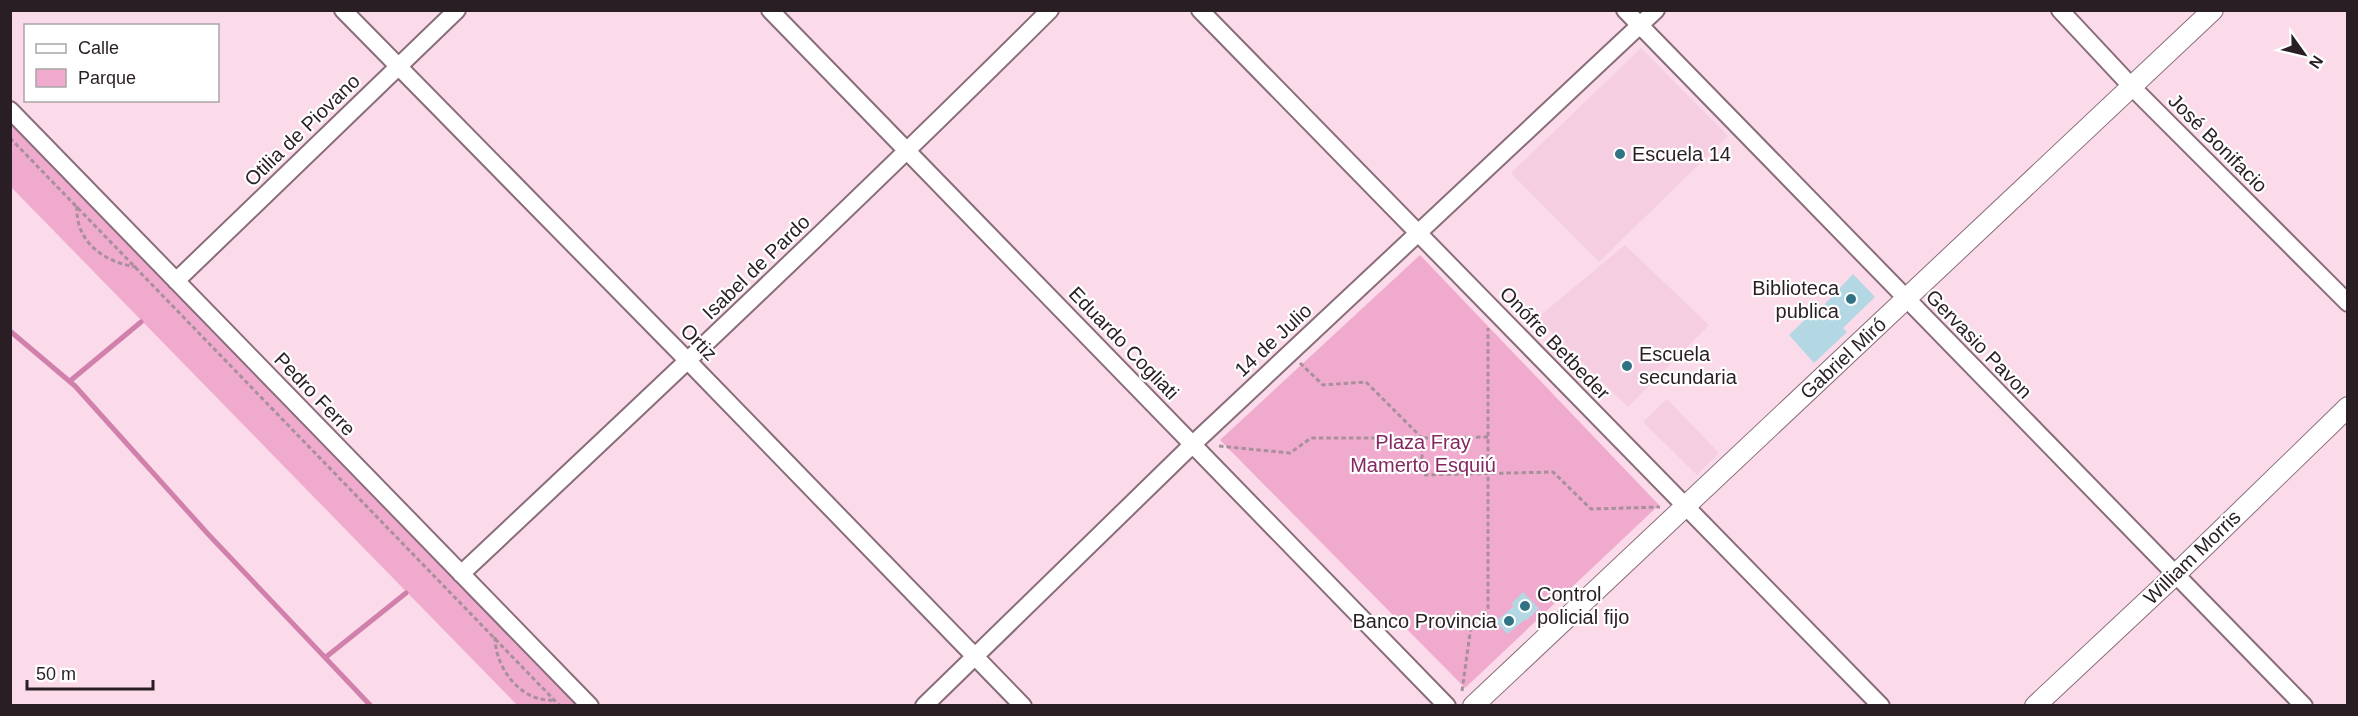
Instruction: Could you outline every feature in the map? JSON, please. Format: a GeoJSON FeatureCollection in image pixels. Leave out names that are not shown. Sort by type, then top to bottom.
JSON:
{"type":"FeatureCollection","features":[{"type":"Feature","properties":{"kind":"street","name":"Ortiz"},"geometry":{"type":"LineString","coordinates":[[343,10],[1023,705]]}},
{"type":"Feature","properties":{"kind":"street","name":"Otilia de Piovano"},"geometry":{"type":"LineString","coordinates":[[176,281],[457,10]]}},
{"type":"Feature","properties":{"kind":"street","name":"Eduardo Cogliati"},"geometry":{"type":"LineString","coordinates":[[770,10],[1447,705]]}},
{"type":"Feature","properties":{"kind":"street","name":"Isabel de Pardo"},"geometry":{"type":"LineString","coordinates":[[461,574],[908,151],[1050,10]]}},
{"type":"Feature","properties":{"kind":"street","name":"Onófre Betbeder"},"geometry":{"type":"LineString","coordinates":[[1200,10],[1881,705]]}},
{"type":"Feature","properties":{"kind":"street","name":"Gervasio Pavon"},"geometry":{"type":"LineString","coordinates":[[1625,10],[2304,705]]}},
{"type":"Feature","properties":{"kind":"street","name":"14 de Julio"},"geometry":{"type":"LineString","coordinates":[[924,705],[1193,444],[1656,10]]}},
{"type":"Feature","properties":{"kind":"street","name":"José Bonifacio"},"geometry":{"type":"LineString","coordinates":[[2060,10],[2132,87],[2348,303]]}},
{"type":"Feature","properties":{"kind":"street","name":"Gabriel Miró"},"geometry":{"type":"LineString","coordinates":[[1467,700],[1686,506],[2213,10]]}},
{"type":"Feature","properties":{"kind":"street","name":"Pedro Ferre"},"geometry":{"type":"LineString","coordinates":[[10,110],[590,705]]}},
{"type":"Feature","properties":{"kind":"street","name":"William Morris"},"geometry":{"type":"LineString","coordinates":[[2036,705],[2175,575],[2348,407]]}},
{"type":"Feature","properties":{"kind":"path"},"geometry":{"type":"LineString","coordinates":[[10,138],[560,705]]}},
{"type":"Feature","properties":{"kind":"path"},"geometry":{"type":"LineString","coordinates":[[77,207],[79,226],[87,242],[109,261],[147,267],[155,260]]}},
{"type":"Feature","properties":{"kind":"path"},"geometry":{"type":"LineString","coordinates":[[1467,700],[1471,626],[1488,609],[1488,305]]}},
{"type":"Feature","properties":{"kind":"path"},"geometry":{"type":"LineString","coordinates":[[1290,353],[1323,385],[1366,382],[1422,438],[1422,475],[1553,471],[1591,509],[1686,506]]}},
{"type":"Feature","properties":{"kind":"path"},"geometry":{"type":"LineString","coordinates":[[1193,444],[1290,453],[1311,438],[1488,437]]}},
{"type":"Feature","properties":{"kind":"path"},"geometry":{"type":"LineString","coordinates":[[502,616],[495,629],[495,637],[501,662],[511,681],[539,699],[555,700]]}},
{"type":"Feature","properties":{"kind":"shaded area","name":"Escuela 14"},"geometry":{"type":"Polygon","coordinates":[[[1641,48],[1728,136],[1599,262],[1511,173],[1641,48]]]}},
{"type":"Feature","properties":{"kind":"shaded area","name":"Escuela secundaria"},"geometry":{"type":"Polygon","coordinates":[[[1625,245],[1709,325],[1628,407],[1537,318],[1625,245]]]}},
{"type":"Feature","properties":{"kind":"shaded area"},"geometry":{"type":"Polygon","coordinates":[[[1667,399],[1719,453],[1697,475],[1643,422],[1667,399]]]}},
{"type":"Feature","properties":{"kind":"green space"},"geometry":{"type":"Polygon","coordinates":[[[10,124],[582,705],[517,705],[11,187],[10,124]]]}},
{"type":"Feature","properties":{"kind":"green space","name":"Plaza Fray Mamerto Esquiú"},"geometry":{"type":"Polygon","coordinates":[[[1420,255],[1659,505],[1465,688],[1220,440],[1420,255]]]}},
{"type":"Feature","properties":{"kind":"building"},"geometry":{"type":"Polygon","coordinates":[[[1853,274],[1875,297],[1843,328],[1847,332],[1814,363],[1789,335],[1820,305],[1822,307],[1853,274]]]}},
{"type":"Feature","properties":{"kind":"building"},"geometry":{"type":"Polygon","coordinates":[[[1523,592],[1539,608],[1507,634],[1496,621],[1514,606],[1511,604],[1523,592]]]}},
{"type":"Feature","properties":{"kind":"waterway"},"geometry":{"type":"LineString","coordinates":[[70,381],[141,322]]}},
{"type":"Feature","properties":{"kind":"waterway"},"geometry":{"type":"LineString","coordinates":[[10,331],[75,386],[208,534],[371,706]]}},
{"type":"Feature","properties":{"kind":"waterway"},"geometry":{"type":"LineString","coordinates":[[326,657],[406,593]]}},
{"type":"Feature","properties":{"kind":"place","name":"Escuela 14"},"geometry":{"type":"Point","coordinates":[1620,154]}},
{"type":"Feature","properties":{"kind":"place","name":"Biblioteca publica"},"geometry":{"type":"Point","coordinates":[1851,299]}},
{"type":"Feature","properties":{"kind":"place","name":"Escuela secundaria"},"geometry":{"type":"Point","coordinates":[1627,366]}},
{"type":"Feature","properties":{"kind":"place","name":"Control policial fijo"},"geometry":{"type":"Point","coordinates":[1525,606]}},
{"type":"Feature","properties":{"kind":"place","name":"Banco Provincia"},"geometry":{"type":"Point","coordinates":[1509,621]}}]}
